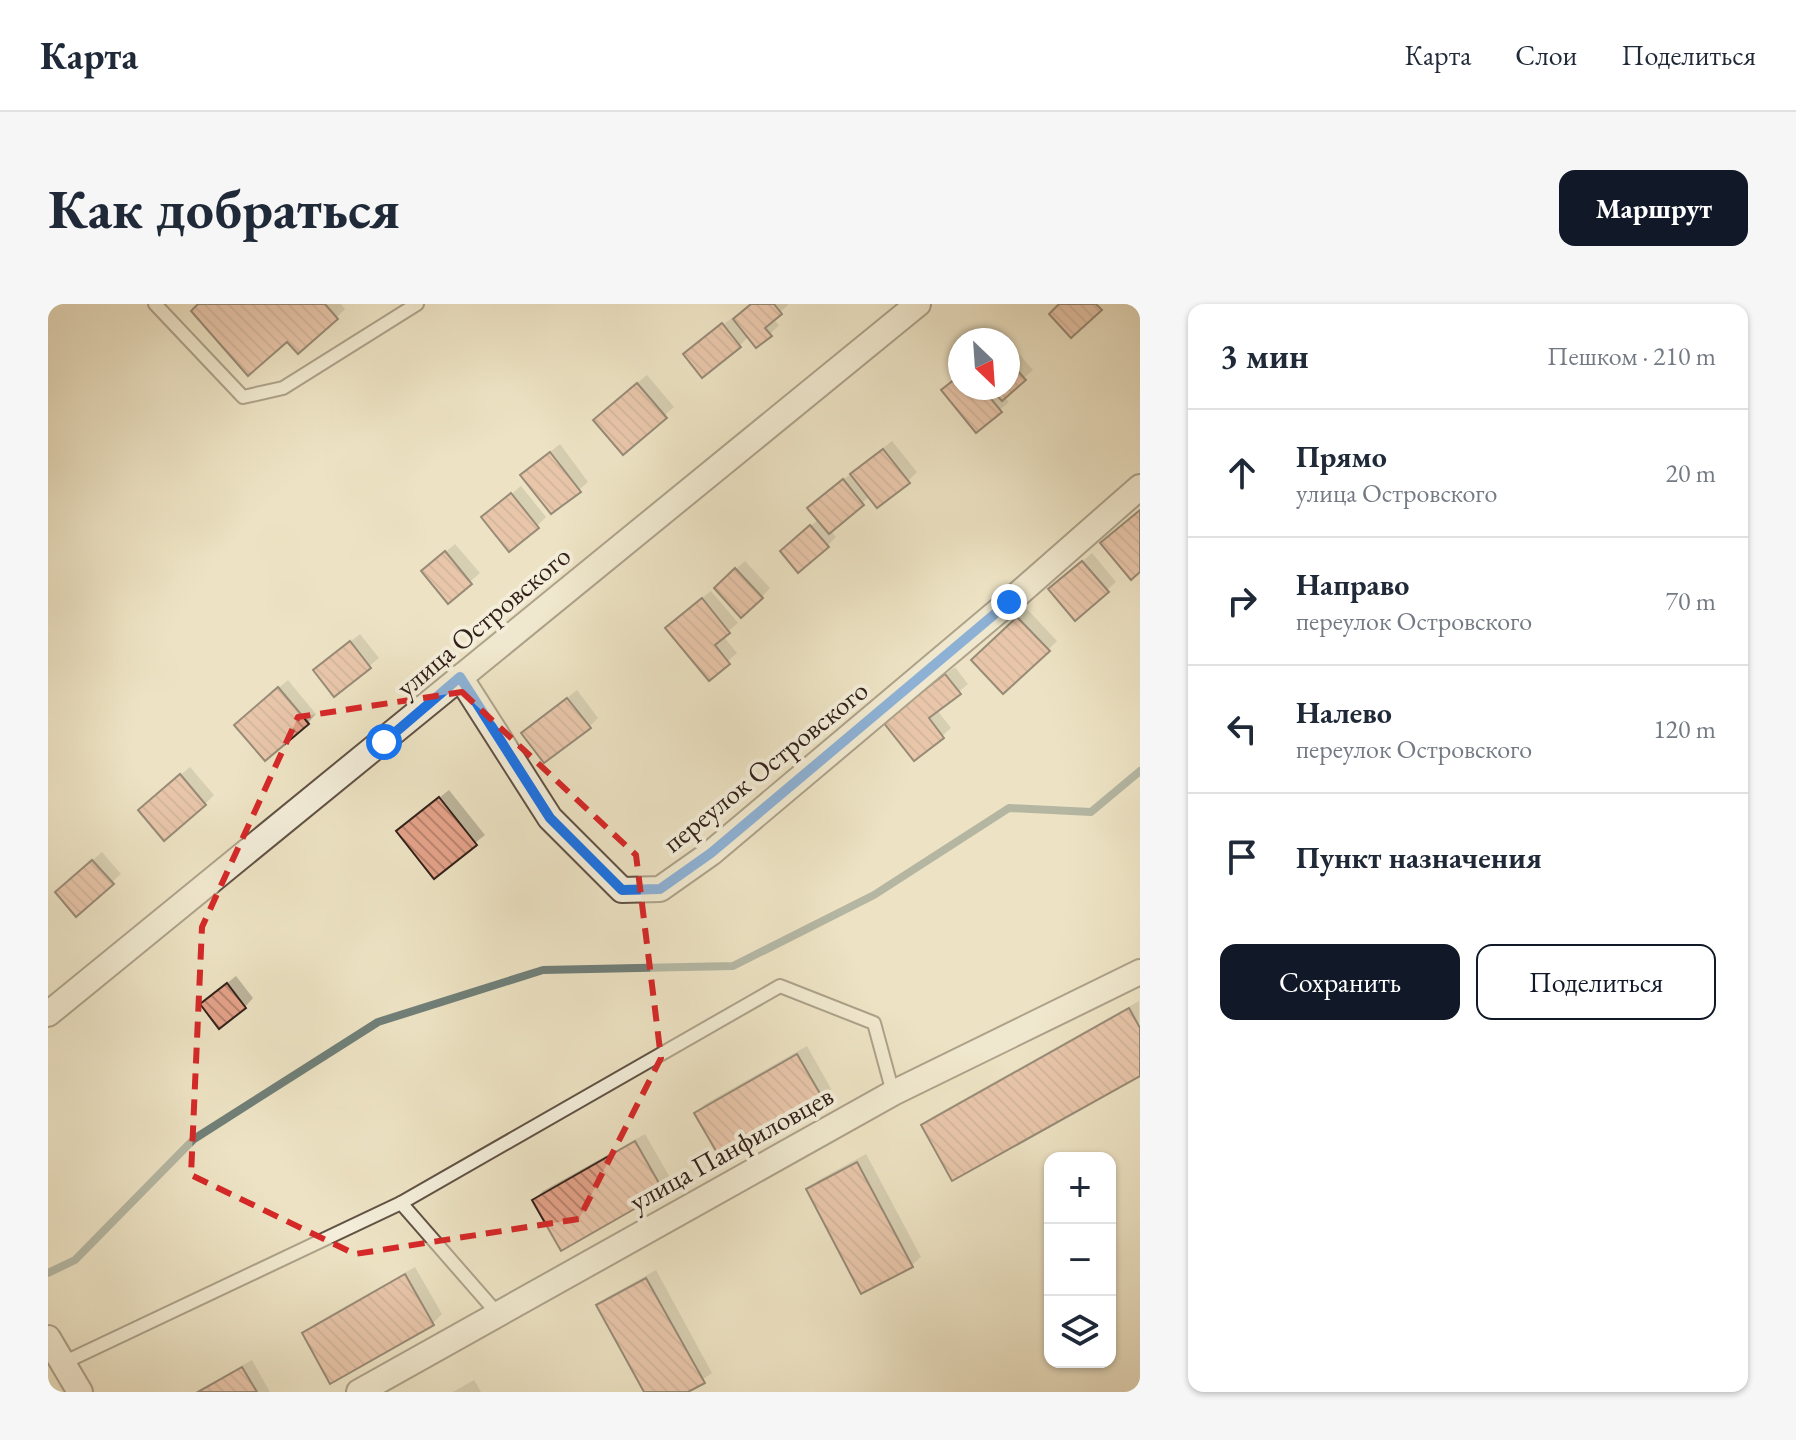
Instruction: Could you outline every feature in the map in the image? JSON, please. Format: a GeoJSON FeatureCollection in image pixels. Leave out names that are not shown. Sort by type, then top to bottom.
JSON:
{"type":"FeatureCollection","features":[{"type":"Feature","properties":{"kind":"street","name":"улица Островского"},"geometry":{"type":"LineString","coordinates":[[48,1014],[918,304]]}},
{"type":"Feature","properties":{"kind":"street","name":"переулок Островского"},"geometry":{"type":"LineString","coordinates":[[460,677],[550,818],[622,890],[660,889],[723,843],[1009,602],[1140,487]]}},
{"type":"Feature","properties":{"kind":"street","name":"улица Панфиловцев"},"geometry":{"type":"LineString","coordinates":[[359,1392],[893,1093],[1140,972]]}},
{"type":"Feature","properties":{"kind":"street"},"geometry":{"type":"LineString","coordinates":[[48,1338],[80,1392]]}},
{"type":"Feature","properties":{"kind":"lane"},"geometry":{"type":"LineString","coordinates":[[155,304],[243,397],[283,388],[417,304]]}},
{"type":"Feature","properties":{"kind":"lane"},"geometry":{"type":"LineString","coordinates":[[63,1363],[401,1203],[780,986],[874,1023],[893,1093]]}},
{"type":"Feature","properties":{"kind":"lane"},"geometry":{"type":"LineString","coordinates":[[401,1203],[497,1313]]}},
{"type":"Feature","properties":{"kind":"highlighted area"},"geometry":{"type":"Polygon","coordinates":[[[462,692],[636,855],[661,1058],[579,1219],[355,1254],[191,1175],[202,927],[298,717],[462,692]]]}},
{"type":"Feature","properties":{"kind":"building"},"geometry":{"type":"Polygon","coordinates":[[[198,304],[325,304],[338,319],[298,354],[287,342],[248,376],[191,311],[198,304]]]}},
{"type":"Feature","properties":{"kind":"building"},"geometry":{"type":"Polygon","coordinates":[[[751,304],[774,304],[782,314],[765,328],[772,336],[756,348],[733,319],[751,304]]]}},
{"type":"Feature","properties":{"kind":"building"},"geometry":{"type":"Polygon","coordinates":[[[1059,304],[1096,304],[1102,310],[1071,338],[1049,314],[1059,304]]]}},
{"type":"Feature","properties":{"kind":"building"},"geometry":{"type":"Polygon","coordinates":[[[722,323],[741,347],[702,378],[683,354],[722,323]]]}},
{"type":"Feature","properties":{"kind":"building"},"geometry":{"type":"Polygon","coordinates":[[[637,383],[667,418],[623,455],[593,420],[637,383]]]}},
{"type":"Feature","properties":{"kind":"building"},"geometry":{"type":"Polygon","coordinates":[[[948,384],[948,399],[941,390],[948,384]]]}},
{"type":"Feature","properties":{"kind":"building"},"geometry":{"type":"Polygon","coordinates":[[[949,400],[992,400],[1002,412],[976,433],[949,400]]]}},
{"type":"Feature","properties":{"kind":"building"},"geometry":{"type":"Polygon","coordinates":[[[883,449],[910,483],[877,508],[850,474],[883,449]]]}},
{"type":"Feature","properties":{"kind":"building"},"geometry":{"type":"Polygon","coordinates":[[[550,452],[581,492],[551,514],[520,475],[550,452]]]}},
{"type":"Feature","properties":{"kind":"building"},"geometry":{"type":"Polygon","coordinates":[[[843,479],[864,505],[829,534],[807,508],[843,479]]]}},
{"type":"Feature","properties":{"kind":"building"},"geometry":{"type":"Polygon","coordinates":[[[511,493],[539,528],[509,552],[481,517],[511,493]]]}},
{"type":"Feature","properties":{"kind":"building"},"geometry":{"type":"Polygon","coordinates":[[[1140,510],[1140,572],[1131,580],[1100,543],[1140,510]]]}},
{"type":"Feature","properties":{"kind":"building"},"geometry":{"type":"Polygon","coordinates":[[[810,525],[829,547],[798,573],[780,551],[810,525]]]}},
{"type":"Feature","properties":{"kind":"building"},"geometry":{"type":"Polygon","coordinates":[[[445,551],[472,584],[448,604],[421,571],[445,551]]]}},
{"type":"Feature","properties":{"kind":"building"},"geometry":{"type":"Polygon","coordinates":[[[1082,561],[1109,592],[1075,621],[1048,589],[1082,561]]]}},
{"type":"Feature","properties":{"kind":"building"},"geometry":{"type":"Polygon","coordinates":[[[735,568],[763,598],[741,618],[714,588],[735,568]]]}},
{"type":"Feature","properties":{"kind":"building"},"geometry":{"type":"Polygon","coordinates":[[[702,598],[730,633],[715,645],[730,664],[709,681],[665,628],[702,598]]]}},
{"type":"Feature","properties":{"kind":"building"},"geometry":{"type":"Polygon","coordinates":[[[1017,617],[1050,651],[1003,694],[971,660],[1017,617]]]}},
{"type":"Feature","properties":{"kind":"building"},"geometry":{"type":"Polygon","coordinates":[[[350,641],[371,668],[334,697],[313,670],[350,641]]]}},
{"type":"Feature","properties":{"kind":"building"},"geometry":{"type":"Polygon","coordinates":[[[945,674],[961,694],[929,718],[944,738],[914,761],[883,722],[945,674]]]}},
{"type":"Feature","properties":{"kind":"building"},"geometry":{"type":"Polygon","coordinates":[[[278,687],[309,724],[265,761],[234,725],[278,687]]]}},
{"type":"Feature","properties":{"kind":"building"},"geometry":{"type":"Polygon","coordinates":[[[567,698],[591,728],[544,763],[521,733],[567,698]]]}},
{"type":"Feature","properties":{"kind":"building"},"geometry":{"type":"Polygon","coordinates":[[[180,774],[206,805],[164,841],[138,810],[180,774]]]}},
{"type":"Feature","properties":{"kind":"building"},"geometry":{"type":"Polygon","coordinates":[[[439,797],[477,845],[434,879],[396,831],[439,797]]]}},
{"type":"Feature","properties":{"kind":"building"},"geometry":{"type":"Polygon","coordinates":[[[92,860],[114,884],[76,917],[55,892],[92,860]]]}},
{"type":"Feature","properties":{"kind":"building"},"geometry":{"type":"Polygon","coordinates":[[[227,983],[246,1008],[219,1029],[200,1004],[227,983]]]}},
{"type":"Feature","properties":{"kind":"building"},"geometry":{"type":"Polygon","coordinates":[[[1129,1008],[1140,1028],[1140,1076],[952,1181],[921,1125],[1129,1008]]]}},
{"type":"Feature","properties":{"kind":"building"},"geometry":{"type":"Polygon","coordinates":[[[797,1054],[826,1104],[723,1163],[694,1113],[797,1054]]]}},
{"type":"Feature","properties":{"kind":"building"},"geometry":{"type":"Polygon","coordinates":[[[635,1141],[664,1192],[561,1251],[532,1200],[635,1141]]]}},
{"type":"Feature","properties":{"kind":"building"},"geometry":{"type":"Polygon","coordinates":[[[857,1162],[913,1267],[861,1294],[806,1189],[857,1162]]]}},
{"type":"Feature","properties":{"kind":"building"},"geometry":{"type":"Polygon","coordinates":[[[405,1274],[434,1325],[330,1384],[302,1333],[405,1274]]]}},
{"type":"Feature","properties":{"kind":"building"},"geometry":{"type":"Polygon","coordinates":[[[646,1278],[705,1383],[688,1392],[644,1392],[596,1305],[646,1278]]]}},
{"type":"Feature","properties":{"kind":"building"},"geometry":{"type":"Polygon","coordinates":[[[242,1367],[257,1392],[198,1392],[242,1367]]]}},
{"type":"Feature","properties":{"kind":"waterway"},"geometry":{"type":"LineString","coordinates":[[48,1273],[75,1260],[194,1139],[378,1022],[543,970],[733,966],[874,895],[1009,808],[1091,812],[1140,771]]}},
{"type":"Feature","properties":{"kind":"route"},"geometry":{"type":"LineString","coordinates":[[384,742],[460,677],[550,818],[622,890],[660,889],[711,853],[1009,602]]}}]}
